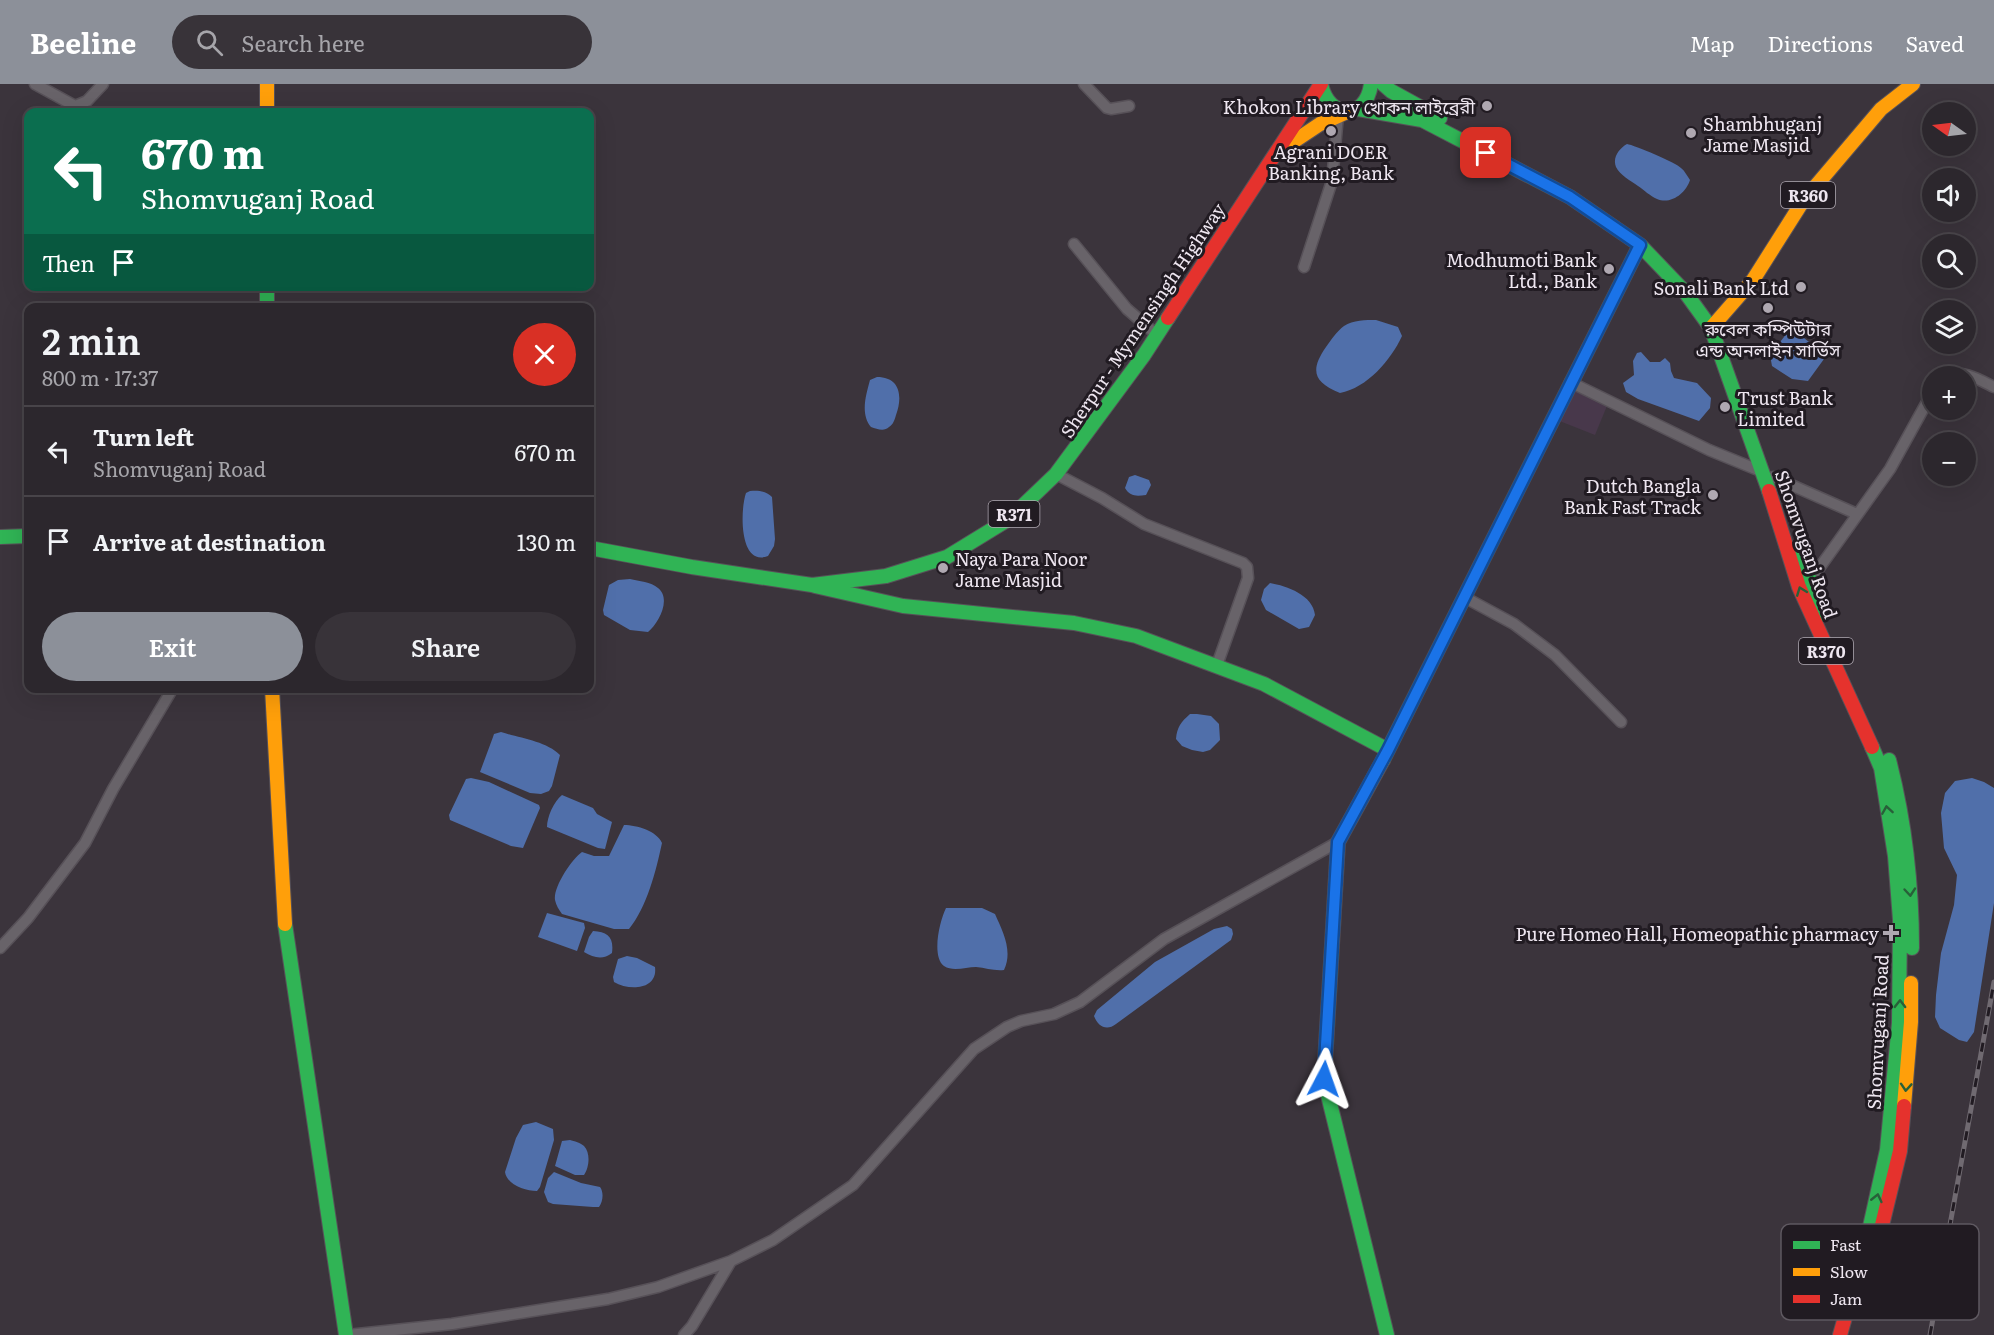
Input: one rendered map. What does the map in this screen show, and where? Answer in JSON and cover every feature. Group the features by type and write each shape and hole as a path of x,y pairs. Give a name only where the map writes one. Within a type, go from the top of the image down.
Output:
{"main road":[{"path":"267,84 267,108"},
{"path":"1321,84 1328,104 1348,112 1369,97 1371,84"},
{"name":"Sherpur - Mymensingh Highway","path":"594,549 692,567 812,585 886,576 947,557 1009,519 1056,474 1144,356 1321,84"},
{"name":"Shomvuganj Road","path":"1383,84 1391,91 1573,191 1649,241 1693,285 1715,324 1768,474 1827,626 1889,760 1902,820 1912,919 1911,1022 1900,1151 1884,1224"},
{"name":"R360","path":"1715,324 1753,280 1803,201 1881,109 1913,84"},
{"name":"Shomvuganj Road","path":"1348,112 1384,112 1422,120 1570,197 1640,245 1715,324"},
{"name":"Sherpur - Mymensingh Highway","path":"1274,156 1297,137 1348,112"},
{"path":"1388,1335 1377,1300 1324,1079 1338,842 1388,750 1640,245"},
{"name":"Shomvuganj Road","path":"1768,474 1799,587 1881,768 1895,856 1899,900 1899,1023 1887,1150 1871,1224"},
{"path":"0,537 24,536"},
{"path":"812,585 903,606 1074,623 1136,636 1217,665 1274,689 1388,750"},
{"path":"272,693 286,935 347,1335"},
{"name":"Shomvuganj Road","path":"1840,1335 1844,1320"},
{"name":"Shomvuganj Road","path":"1851,1335 1855,1320"}],"street":[{"path":"35,84 75,106 87,101 103,84"},
{"path":"1084,84 1107,108 1128,106"},
{"path":"1304,267 1332,181 1348,112"},
{"path":"1074,244 1126,309 1157,335"},
{"path":"1976,378 1994,387"},
{"path":"1570,382 1709,450 1857,514"},
{"path":"1810,581 1890,469 1922,411"},
{"path":"1056,474 1102,498 1144,524 1233,558 1247,567 1248,578 1217,665"},
{"path":"1464,597 1514,624 1555,655 1621,722"},
{"path":"0,948 28,918 85,843 113,789 170,693"},
{"path":"347,1335 452,1324 608,1299 658,1287 731,1261 772,1240 853,1185 924,1108 974,1049 995,1034 1021,1021 1054,1014 1080,1002 1164,939 1338,842"},
{"path":"684,1335 692,1326 731,1261"}],"shaded area":[{"path":"1571,383 1609,401 1595,435 1557,420"}],"water":[{"path":"1627,144 1655,154 1681,168 1690,180 1688,185 1673,199 1662,200 1652,196 1626,178 1616,167 1616,156 1619,150"},
{"path":"1376,320 1398,327 1402,336 1377,372 1360,385 1340,393 1319,380 1316,369 1318,362 1339,330 1351,323"},
{"path":"1787,333 1804,338 1824,354 1824,359 1808,381 1792,379 1772,366 1770,355"},
{"path":"1641,352 1650,362 1660,362 1665,358 1670,363 1674,378 1697,383 1711,398 1710,408 1699,421 1638,399 1626,392 1623,383 1634,375 1633,361 1637,353"},
{"path":"877,377 891,380 898,389 899,395 894,422 883,430 871,427 865,410 870,380"},
{"path":"1135,475 1149,480 1151,485 1146,495 1131,494 1125,488 1129,477"},
{"path":"762,491 772,497 775,539 768,556 758,557 751,553 744,535 744,501 746,493"},
{"path":"630,579 652,584 658,588 664,598 662,611 648,632 630,630 604,615 603,610 609,585 618,580"},
{"path":"1270,583 1291,589 1310,602 1315,615 1309,627 1299,629 1266,610 1261,600 1264,589"},
{"path":"1190,714 1211,716 1219,724 1220,740 1210,750 1203,752 1182,746 1176,739 1182,722"},
{"path":"501,732 540,743 560,755 549,791 541,794 530,793 480,772 494,734"},
{"path":"1972,778 1994,788 1994,903 1974,1032 1967,1042 1959,1040 1940,1028 1935,1017 1941,953 1954,905 1957,875 1944,848 1941,813 1945,793 1955,781"},
{"path":"466,779 489,782 539,805 540,808 523,848 511,846 450,820 449,815"},
{"path":"562,795 593,808 597,814 612,822 605,849 547,827 556,801"},
{"path":"624,825 646,830 656,835 662,843 650,888 641,910 629,929 614,929 562,914 556,904 555,894 569,867 582,852 594,856 609,856"},
{"path":"946,908 982,908 995,914 1007,949 1007,963 1004,970 976,967 951,969 944,966 940,961 937,946 939,929"},
{"path":"547,913 584,923 585,928 577,951 538,937"},
{"path":"1227,926 1232,929 1231,940 1113,1026 1103,1027 1098,1023 1094,1016 1097,1010 1155,962 1214,929"},
{"path":"593,931 609,936 612,953 605,957 598,957 584,952"},
{"path":"627,956 655,967 652,980 647,984 634,987 614,982 613,977 618,959"},
{"path":"536,1122 553,1129 554,1140 537,1191 527,1190 513,1184 506,1177 505,1172 516,1138 523,1125"},
{"path":"570,1140 583,1145 588,1152 588,1165 584,1175 575,1175 555,1166 562,1141"},
{"path":"554,1172 581,1183 600,1187 602,1197 599,1207 548,1202 544,1192 548,1178"}],"railway":[{"path":"1950,1224 1994,982"},
{"path":"1930,1335 1933,1320"}],"traffic: fast":[{"path":"1321,84 1331,104 1347,111 1362,105 1368,96 1371,84"},
{"path":"1383,84 1391,91 1440,118"},
{"path":"1358,109 1422,120 1570,197 1640,245 1685,292 1711,328 1769,491"},
{"path":"1383,760 1640,245"},
{"path":"267,291 267,303"},
{"path":"594,549 692,567 812,585 886,576 947,557 1009,519 1056,474 1144,355 1168,318"},
{"path":"0,537 24,536"},
{"path":"1801,556 1822,614"},
{"path":"815,586 903,606 1074,623 1136,636 1264,684 1388,750"},
{"path":"1871,1224 1887,1150 1899,1023 1900,920 1895,856 1881,768 1872,747"},
{"path":"1889,760 1906,853 1911,900 1912,948"},
{"path":"285,924 346,1335"},
{"path":"1332,945 1324,1079 1387,1335"}],"traffic: slow":[{"path":"267,84 267,108"},
{"path":"1711,328 1753,280 1803,201 1881,109 1913,84"},
{"path":"1287,146 1320,124 1349,111"},
{"path":"272,693 285,924"},
{"path":"1332,945 1338,842 1383,760"},
{"path":"1904,1106 1911,1022 1911,983"}],"traffic: jam":[{"path":"1168,318 1321,84"},
{"path":"1769,491 1799,587 1872,747"},
{"path":"1882,1224 1900,1151 1904,1106"},
{"path":"1840,1335 1844,1320"}],"place":[{"name":"Khokon Library খোকন লাইব্রেরী","path":"1487,106"},
{"name":"Agrani DOER Banking, Bank","path":"1331,131"},
{"name":"Shambhuganj Jame Masjid","path":"1691,133"},
{"name":"Modhumoti Bank Ltd., Bank","path":"1609,269"},
{"name":"Sonali Bank Ltd","path":"1801,287"},
{"name":"রুবেল কম্পিউটার এন্ড অনলাইন সার্ভিস","path":"1768,308"},
{"name":"Trust Bank Limited","path":"1725,407"},
{"name":"Dutch Bangla Bank Fast Track","path":"1713,495"},
{"name":"Naya Para Noor Jame Masjid","path":"943,568"},
{"name":"Pure Homeo Hall, Homeopathic pharmacy","path":"1891,933"}],"route":[{"path":"1324,1079 1338,842 1388,750 1640,245 1570,197 1486,153"}]}
